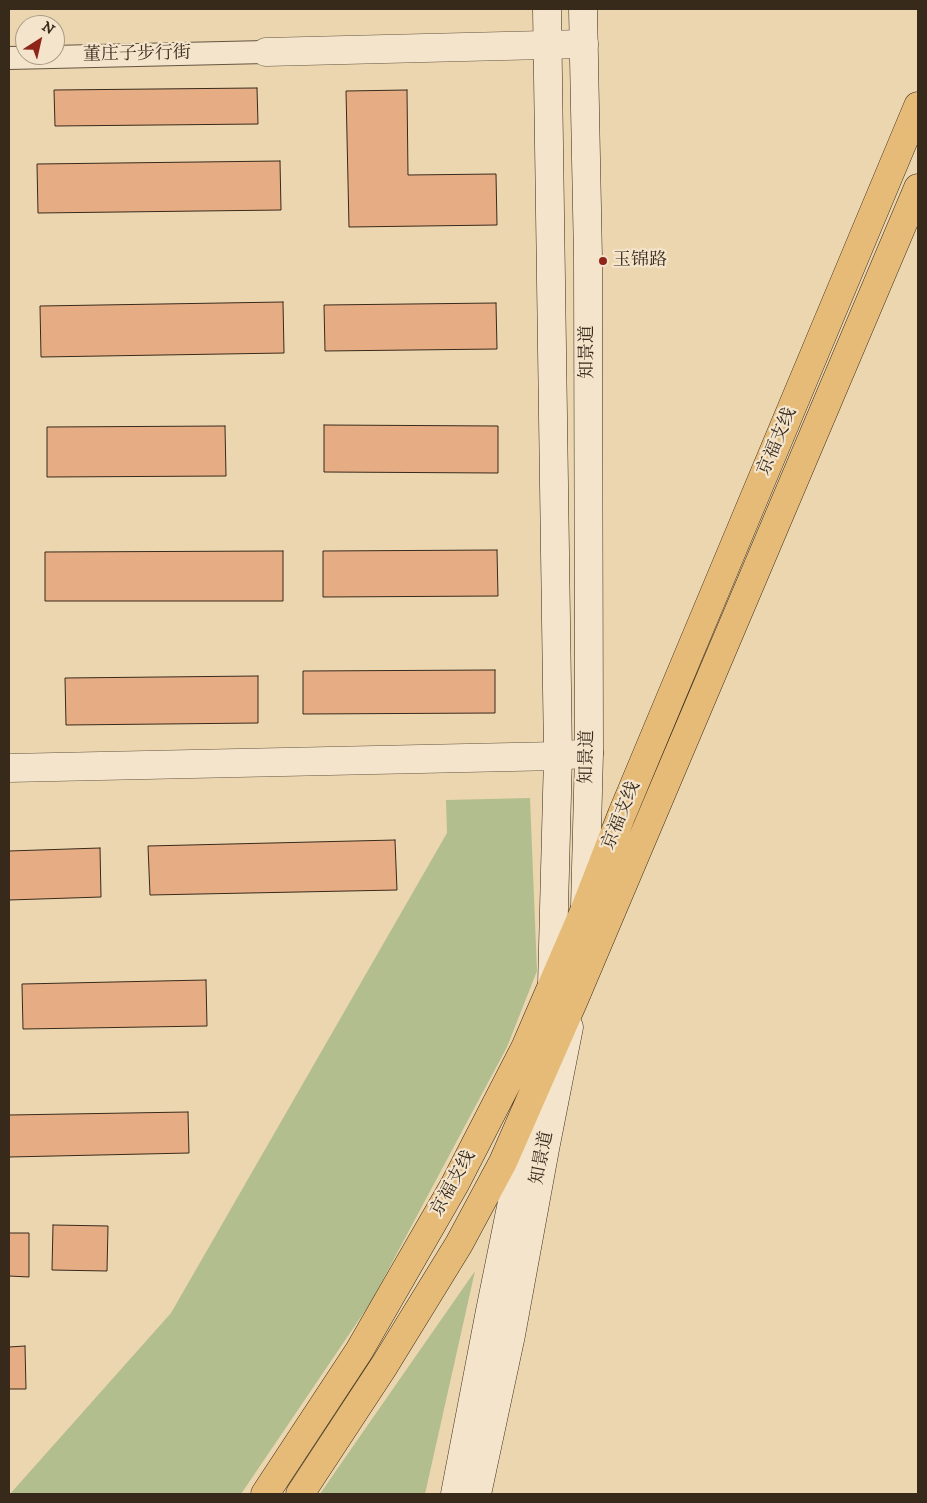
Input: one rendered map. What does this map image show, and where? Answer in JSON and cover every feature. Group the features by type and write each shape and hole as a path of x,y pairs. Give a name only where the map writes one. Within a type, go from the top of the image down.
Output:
{"main road":[{"name":"知景道","path":"477,1494 512,1335 545,1149 563,993 547,9"},
{"name":"知景道","path":"563,993 585,909 589,753 588,258 583,9"},
{"path":"266,52 584,44"},
{"name":"京福支线","path":"585,909 626,805 918,106"},
{"name":"京福支线","path":"300,1494 384,1366 459,1244 499,1170 534,1091 563,993 918,188"},
{"path":"9,768 558,756 589,753"},
{"name":"京福支线","path":"265,1494 359,1351 455,1184 525,1048 563,993"},
{"name":"知景道","path":"455,1494 534,1091"}],"street":[{"name":"董庄子步行街","path":"9,58 266,52"}],"green space":[{"path":"530,798 537,971 507,1047 371,1302 241,1494 10,1494 171,1313 447,833 446,800"},
{"path":"475,1271 425,1494 320,1494 333,1475"}],"building":[{"path":"257,88 258,124 55,126 54,90"},
{"path":"407,90 408,175 496,174 497,225 349,227 346,91"},
{"path":"280,161 281,210 38,213 37,164"},
{"path":"283,302 284,353 41,357 40,306"},
{"path":"496,303 497,349 325,351 324,305"},
{"path":"324,425 498,426 498,473 324,472"},
{"path":"225,426 226,476 47,477 47,427"},
{"path":"497,550 498,596 323,597 323,551"},
{"path":"283,551 283,601 45,601 45,552"},
{"path":"495,670 495,713 303,714 303,671"},
{"path":"258,676 258,723 66,725 65,678"},
{"path":"395,840 397,890 150,895 148,846"},
{"path":"100,848 101,897 9,900 9,851"},
{"path":"206,980 207,1026 23,1029 22,984"},
{"path":"188,1112 189,1153 9,1157 9,1115"},
{"path":"53,1225 108,1226 107,1271 52,1270"},
{"path":"9,1233 29,1233 29,1277 9,1276"},
{"path":"25,1346 26,1389 9,1389 9,1347"}],"place":[{"name":"玉锦路","path":"603,261"}]}
